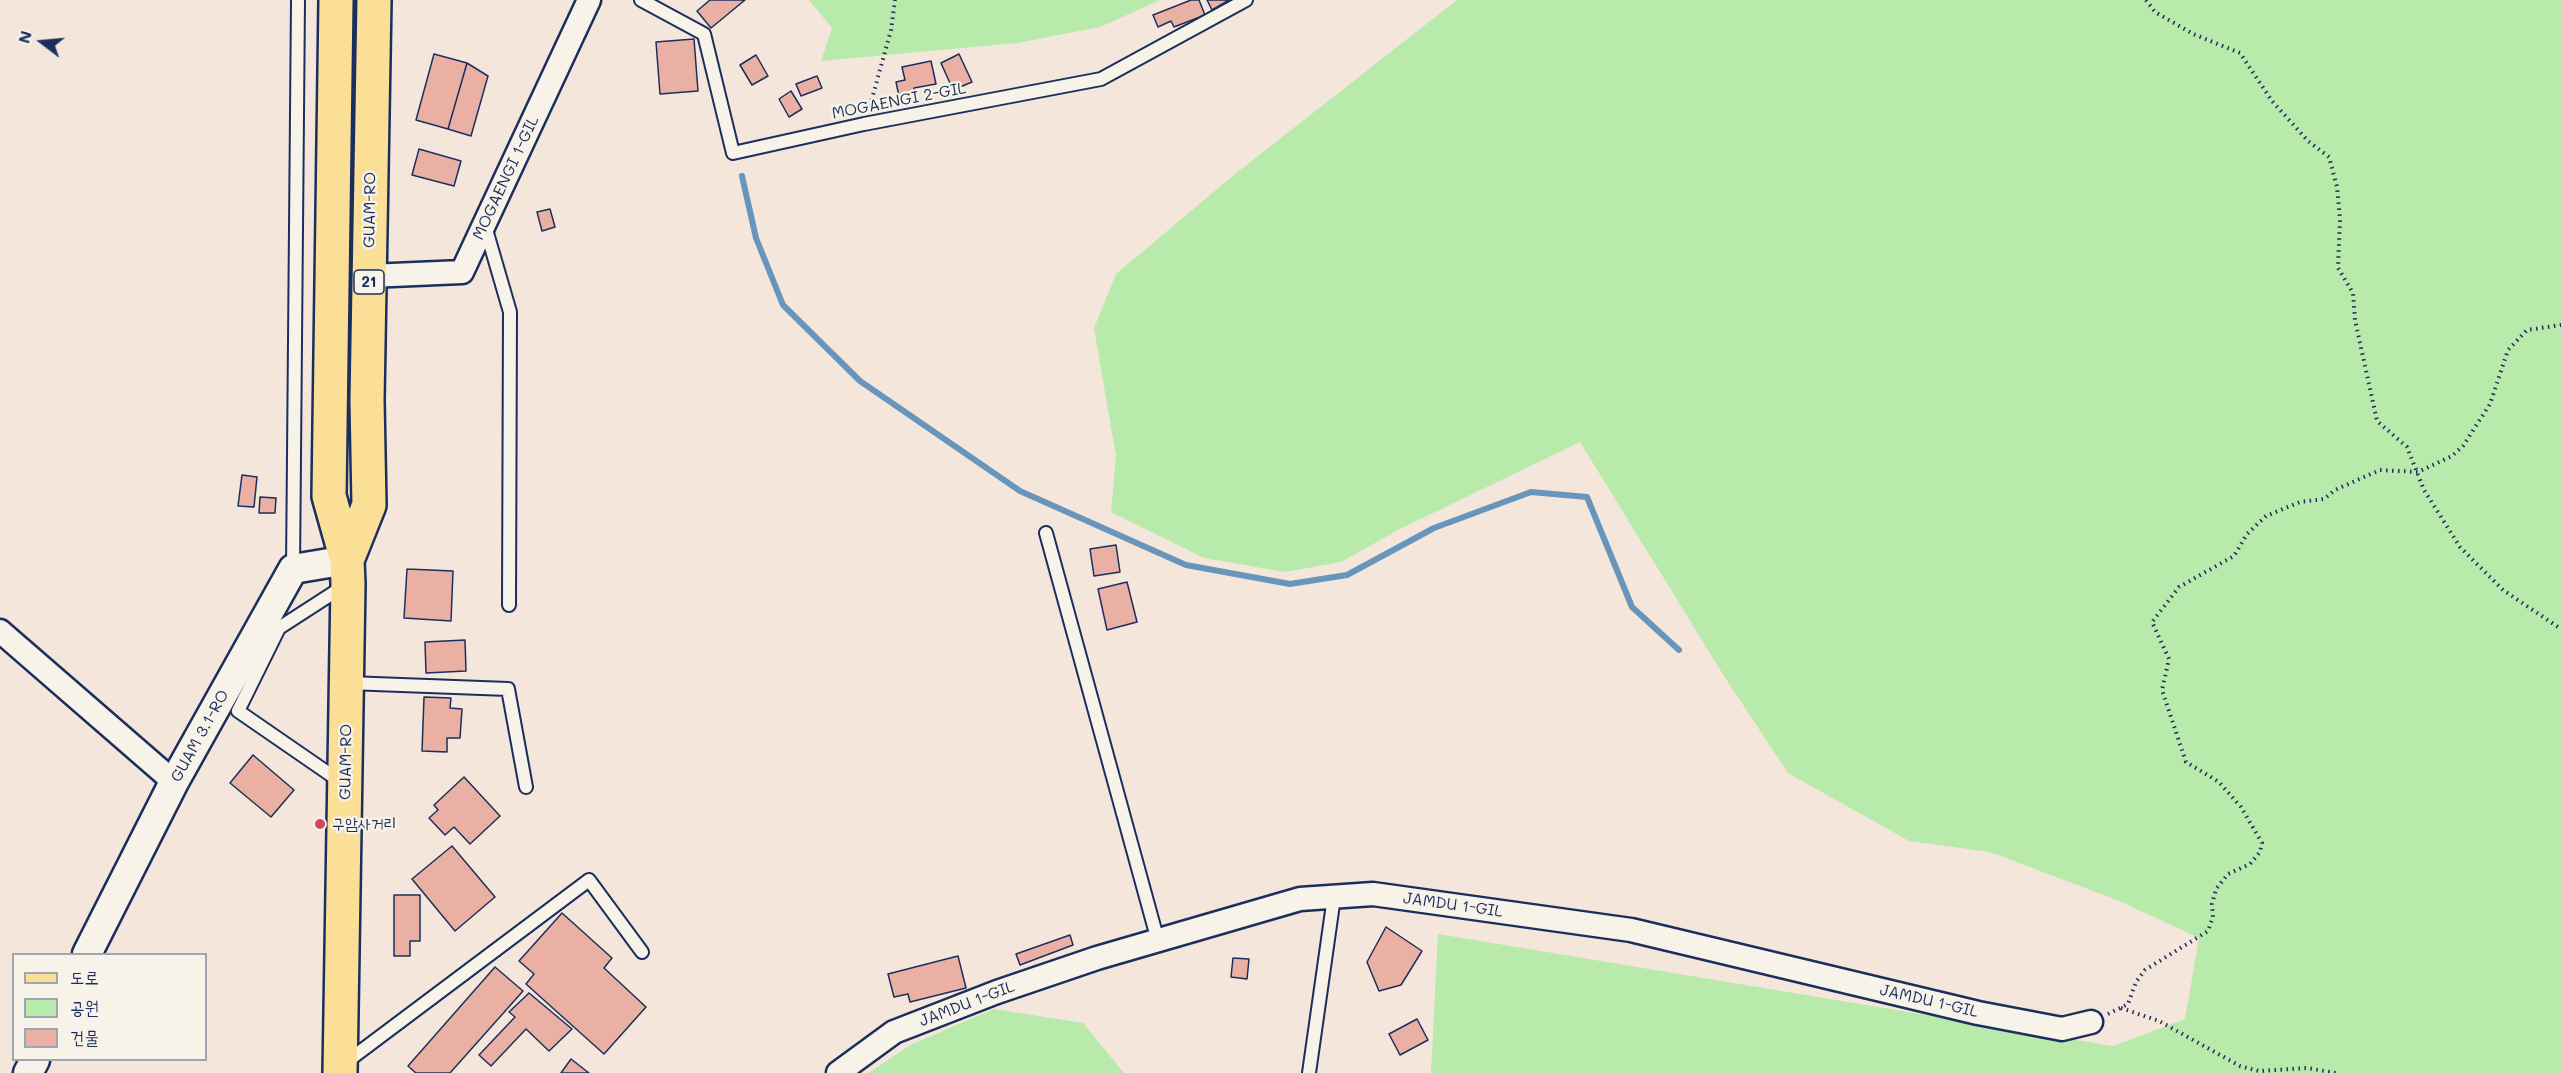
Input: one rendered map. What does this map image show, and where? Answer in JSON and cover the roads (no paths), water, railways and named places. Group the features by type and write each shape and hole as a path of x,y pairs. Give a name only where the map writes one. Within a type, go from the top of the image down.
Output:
{"main road":[{"name":"GUAM-RO","path":"336,0 329,496 347,572 346,786 340,1070"},
{"name":"GUAM-RO","path":"347,572 369,505 369,276 374,0"}],"street":[{"name":"MOGAENGI 1-GIL","path":"369,276 462,272 589,0"},
{"path":"293,569 347,572"},
{"name":"GUAM 3.1-RO","path":"88,953 174,782 293,569"},
{"path":"0,631 174,782"},
{"name":"JAMDU 1-GIL","path":"838,1073 894,1032 997,992 1300,899 1373,894 1631,930 1978,1012 2062,1029 2091,1022"}],"lane":[{"path":"293,569 298,0"},
{"name":"MOGAENGI 2-GIL","path":"641,0 704,34 733,153 864,124 1101,79 1246,0"},
{"path":"485,225 510,312 509,605"},
{"path":"1046,533 1158,941"},
{"path":"346,786 238,711 279,628 347,572"},
{"path":"347,683 508,689 526,787"},
{"path":"340,1070 589,880 642,952"},
{"path":"1309,1073 1334,897"}],"waterway":[{"path":"742,176 756,238 783,305 860,381 1020,491 1186,565 1290,584 1347,575 1434,528 1531,492 1587,497 1632,607 1679,650"}],"place":[{"name":"구암사거리","path":"320,824"}]}
